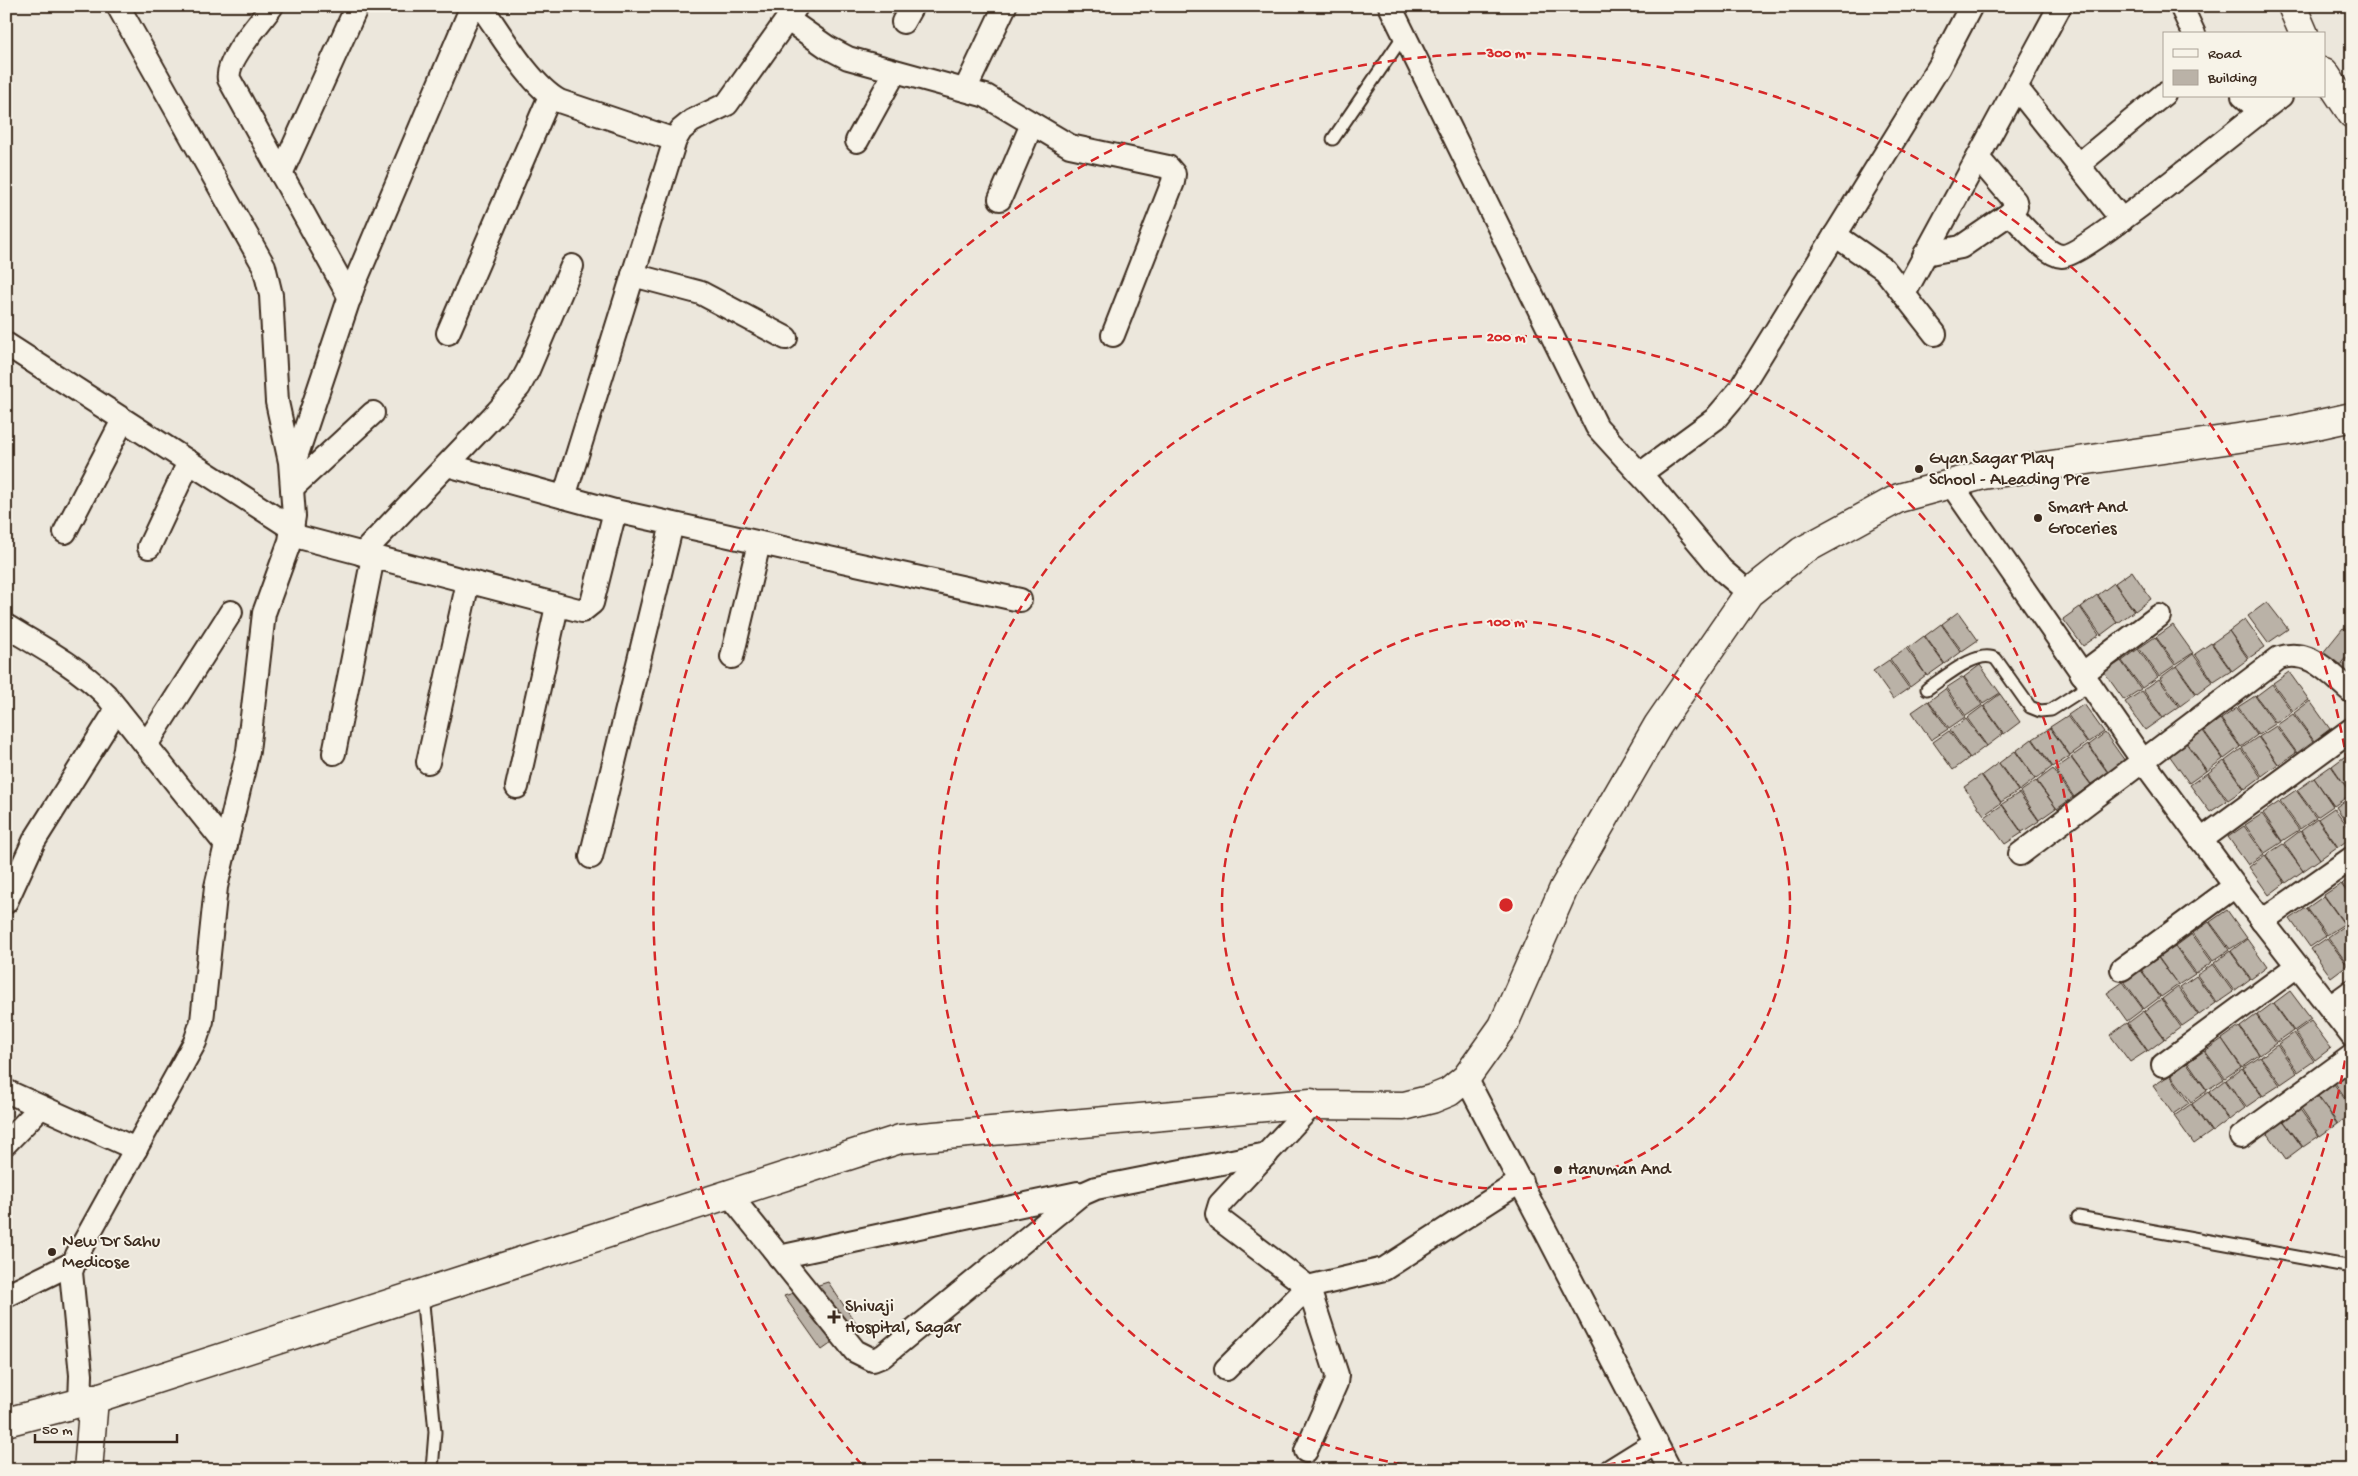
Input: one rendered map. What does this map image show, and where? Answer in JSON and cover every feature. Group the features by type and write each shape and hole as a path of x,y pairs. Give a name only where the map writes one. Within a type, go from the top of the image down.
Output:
{"main road":[{"path":"2292,6 2303,32"},
{"path":"2326,75 2352,114"},
{"path":"6,1422 87,1401 900,1139 1311,1103 1312,1105 1404,1106 1432,1099 1449,1092 1466,1078 1503,1026 1564,888 1658,725 1749,593 1811,546 1899,498 1983,475 2293,430 2352,417"},
{"path":"87,1401 88,1470"}],"street":[{"path":"87,1401 81,1375 72,1272 199,1032 202,1021 216,887 248,751 266,605 292,532 292,480 277,402 271,295 264,266 259,254 118,6"},
{"path":"272,6 232,61 228,73 229,79 350,298"},
{"path":"281,174 357,6"},
{"path":"292,480 350,298 472,6"},
{"path":"481,6 536,82 550,96 675,140"},
{"path":"965,90 1005,6"},
{"path":"1390,6 1591,416 1605,437 1659,495 1722,570 1749,593"},
{"path":"1640,474 1715,419 1726,408 1939,67 1971,6"},
{"path":"1904,294 2060,6"},
{"path":"2181,6 2193,32"},
{"path":"564,497 675,140 692,121 727,104 792,13 838,54 997,101 1070,146 1168,167 1174,174 1174,182 1113,335"},
{"path":"857,141 894,72"},
{"path":"2016,87 2122,220"},
{"path":"2078,164 2163,95"},
{"path":"448,333 550,96"},
{"path":"2245,98 2260,111"},
{"path":"2010,214 2047,250 2064,256 2073,253 2122,220 2278,98"},
{"path":"1000,199 1032,124"},
{"path":"1925,254 1961,247 2010,214 2016,206 2015,201 1978,158"},
{"path":"1835,235 1884,269 1935,334"},
{"path":"334,753 368,556 519,386 528,370 572,266"},
{"path":"633,275 701,293 786,338"},
{"path":"6,344 189,462 292,532 368,556 582,611 592,603 615,511"},
{"path":"292,480 373,413"},
{"path":"65,532 123,420"},
{"path":"149,547 189,462"},
{"path":"447,465 615,511 1020,600"},
{"path":"1951,484 2143,761 2235,886 2352,1036"},
{"path":"591,857 672,524"},
{"path":"732,657 759,543"},
{"path":"428,762 468,582"},
{"path":"517,787 557,606"},
{"path":"146,745 231,612"},
{"path":"2086,679 2159,616"},
{"path":"6,626 74,666 91,679 226,845"},
{"path":"2020,854 2279,658 2292,654 2304,656 2319,664 2352,692"},
{"path":"6,902 34,841 117,709"},
{"path":"2201,840 2352,728"},
{"path":"2262,920 2352,858"},
{"path":"2122,969 2235,886"},
{"path":"2163,1066 2297,966"},
{"path":"2330,1007 2352,990"},
{"path":"2242,1137 2352,1056"},
{"path":"1466,1078 1670,1470"},
{"path":"6,1092 136,1149"},
{"path":"1306,1450 1336,1383 1337,1375 1308,1287 1219,1219 1216,1214 1220,1204 1312,1105"},
{"path":"6,1143 40,1108"},
{"path":"779,1257 1266,1154"},
{"path":"1226,1370 1308,1287 1384,1269 1521,1181"},
{"path":"729,1194 854,1351 873,1360 883,1356 1065,1206 1091,1190"},
{"path":"6,1296 72,1272"},
{"path":"1611,1470 1656,1442"}],"lane":[{"path":"1333,138 1404,35"},
{"path":"1928,689 1979,656 1990,655 1996,659 2030,707 2040,711 2051,710 2086,679"},
{"path":"2078,1217 2352,1266"},
{"path":"422,1293 435,1432 432,1470"}],"building":[{"path":"2132,571 2151,599 2135,611 2115,583"},
{"path":"2114,583 2134,611 2118,623 2098,595"},
{"path":"2097,595 2117,623 2101,635 2081,607"},
{"path":"2267,602 2288,629 2268,643 2248,616"},
{"path":"2080,607 2099,635 2083,646 2063,619"},
{"path":"1958,612 1978,640 1962,651 1942,624"},
{"path":"2245,619 2265,647 2249,658 2229,631"},
{"path":"1941,624 1961,652 1945,664 1925,636"},
{"path":"2173,625 2193,653 2176,664 2156,637"},
{"path":"2343,628 2352,634 2352,650 2338,667 2322,654"},
{"path":"2229,631 2248,659 2232,671 2212,643"},
{"path":"1924,636 1944,664 1927,676 1908,648"},
{"path":"2155,637 2175,665 2159,676 2139,648"},
{"path":"2211,643 2231,671 2214,682 2195,654"},
{"path":"1906,648 1926,675 1910,687 1890,659"},
{"path":"2138,649 2158,677 2142,688 2122,661"},
{"path":"2352,652 2352,679 2339,668"},
{"path":"2193,654 2213,682 2197,694 2177,666"},
{"path":"1889,660 1909,688 1893,699 1873,671"},
{"path":"2121,661 2141,689 2124,700 2104,672"},
{"path":"1980,665 2000,693 1983,704 1964,677"},
{"path":"2176,666 2196,694 2180,706 2160,678"},
{"path":"2289,672 2309,700 2293,711 2273,683"},
{"path":"1963,677 1982,705 1966,716 1946,688"},
{"path":"2159,679 2179,707 2163,718 2143,690"},
{"path":"2272,684 2292,712 2276,723 2256,696"},
{"path":"1945,689 1965,717 1949,728 1929,701"},
{"path":"2142,691 2162,718 2145,730 2125,702"},
{"path":"2000,694 2020,722 2004,734 1984,706"},
{"path":"2255,696 2275,724 2258,735 2238,707"},
{"path":"1928,701 1948,729 1931,740 1912,712"},
{"path":"2310,701 2330,729 2314,741 2294,713"},
{"path":"2084,704 2104,732 2088,743 2068,715"},
{"path":"1983,706 2003,734 1987,746 1967,718"},
{"path":"2237,708 2257,735 2241,747 2221,719"},
{"path":"2293,714 2313,741 2297,753 2277,725"},
{"path":"2067,716 2087,743 2070,755 2050,727"},
{"path":"1966,719 1986,746 1970,758 1950,730"},
{"path":"2220,719 2240,747 2224,759 2204,731"},
{"path":"2276,726 2296,753 2279,765 2259,737"},
{"path":"2050,728 2070,756 2053,767 2033,739"},
{"path":"1949,731 1969,758 1953,770 1933,742"},
{"path":"2203,731 2223,759 2207,771 2187,743"},
{"path":"2105,733 2125,761 2108,772 2089,745"},
{"path":"2258,737 2278,764 2262,776 2242,748"},
{"path":"2032,739 2052,767 2036,779 2016,751"},
{"path":"2186,743 2206,771 2189,783 2169,755"},
{"path":"2088,745 2108,773 2091,784 2071,757"},
{"path":"2241,749 2261,777 2245,789 2225,761"},
{"path":"2015,751 2035,779 2019,791 1999,763"},
{"path":"2348,754 2352,760 2351,794 2332,766"},
{"path":"2071,758 2091,785 2074,797 2055,769"},
{"path":"2224,761 2244,789 2228,800 2208,773"},
{"path":"1998,763 2018,791 2001,802 1982,775"},
{"path":"2331,766 2351,794 2334,806 2314,778"},
{"path":"2053,769 2073,797 2057,809 2037,781"},
{"path":"2207,773 2227,801 2210,812 2190,785"},
{"path":"1981,775 2001,803 1984,815 1964,787"},
{"path":"2314,778 2333,806 2317,817 2297,790"},
{"path":"2036,781 2056,808 2039,820 2020,792"},
{"path":"2296,790 2316,818 2300,829 2280,801"},
{"path":"2019,793 2039,821 2022,832 2002,804"},
{"path":"2352,796 2352,830 2336,807"},
{"path":"2279,802 2299,830 2282,841 2263,813"},
{"path":"2002,805 2022,833 2005,844 1985,817"},
{"path":"2334,808 2352,832 2352,837 2338,847 2318,819"},
{"path":"2262,814 2282,842 2265,853 2245,825"},
{"path":"2317,819 2337,847 2320,859 2301,831"},
{"path":"2244,826 2264,854 2248,865 2228,837"},
{"path":"2300,831 2320,859 2303,871 2284,843"},
{"path":"2283,844 2303,871 2286,883 2266,855"},
{"path":"2265,855 2285,883 2269,895 2249,867"},
{"path":"2352,876 2352,897 2342,884"},
{"path":"2341,884 2352,899 2352,918 2344,923 2324,895"},
{"path":"2324,896 2344,924 2327,935 2307,908"},
{"path":"2306,908 2326,936 2310,947 2290,919"},
{"path":"2227,910 2247,938 2230,949 2210,922"},
{"path":"2352,921 2352,934 2345,925"},
{"path":"2209,922 2229,950 2213,961 2193,933"},
{"path":"2345,925 2352,935 2352,962 2348,965 2328,937"},
{"path":"2192,934 2212,962 2196,973 2176,946"},
{"path":"2327,938 2347,965 2331,977 2311,949"},
{"path":"2247,939 2267,967 2251,979 2231,951"},
{"path":"2175,946 2195,974 2178,985 2158,957"},
{"path":"2230,951 2250,979 2234,991 2214,963"},
{"path":"2158,958 2178,985 2161,997 2141,969"},
{"path":"2213,964 2233,992 2217,1003 2197,975"},
{"path":"2140,969 2160,997 2144,1009 2124,981"},
{"path":"2196,976 2216,1003 2199,1015 2180,987"},
{"path":"2123,982 2143,1009 2127,1021 2107,993"},
{"path":"2178,987 2198,1015 2182,1026 2162,999"},
{"path":"2290,991 2311,1019 2294,1031 2274,1003"},
{"path":"2161,999 2181,1027 2165,1039 2145,1011"},
{"path":"2273,1003 2293,1031 2277,1042 2257,1015"},
{"path":"2144,1011 2164,1039 2148,1051 2128,1023"},
{"path":"2256,1015 2276,1043 2260,1055 2240,1027"},
{"path":"2311,1021 2331,1048 2315,1060 2295,1032"},
{"path":"2127,1023 2147,1051 2130,1062 2110,1035"},
{"path":"2239,1027 2259,1055 2242,1067 2222,1039"},
{"path":"2294,1033 2314,1061 2298,1072 2278,1044"},
{"path":"2222,1039 2241,1067 2225,1078 2205,1051"},
{"path":"2277,1045 2297,1073 2281,1084 2261,1057"},
{"path":"2204,1051 2224,1079 2207,1090 2188,1062"},
{"path":"2260,1057 2280,1085 2263,1096 2243,1068"},
{"path":"2187,1063 2207,1091 2191,1102 2171,1075"},
{"path":"2242,1068 2262,1096 2246,1107 2226,1080"},
{"path":"2352,1073 2352,1107 2335,1083"},
{"path":"2170,1075 2189,1103 2173,1114 2153,1086"},
{"path":"2225,1080 2245,1108 2229,1120 2209,1092"},
{"path":"2334,1084 2352,1109 2352,1113 2338,1124 2318,1096"},
{"path":"2208,1092 2228,1120 2212,1132 2192,1104"},
{"path":"2317,1096 2337,1124 2320,1136 2301,1108"},
{"path":"2191,1104 2211,1132 2194,1144 2174,1116"},
{"path":"2299,1108 2319,1136 2303,1147 2283,1120"},
{"path":"2282,1119 2302,1147 2286,1159 2266,1131"},
{"path":"828,1282 857,1325 822,1350 784,1296"}],"place":[{"name":"Gyan Sagar Play School - ALeading Pre","path":"1919,469"},
{"name":"Smart And Groceries","path":"2038,518"},
{"name":"Hanuman And","path":"1558,1170"},
{"name":"New Dr Sahu Medicose","path":"52,1252"},
{"name":"Shivaji Hospital, Sagar","path":"834,1317"}]}
